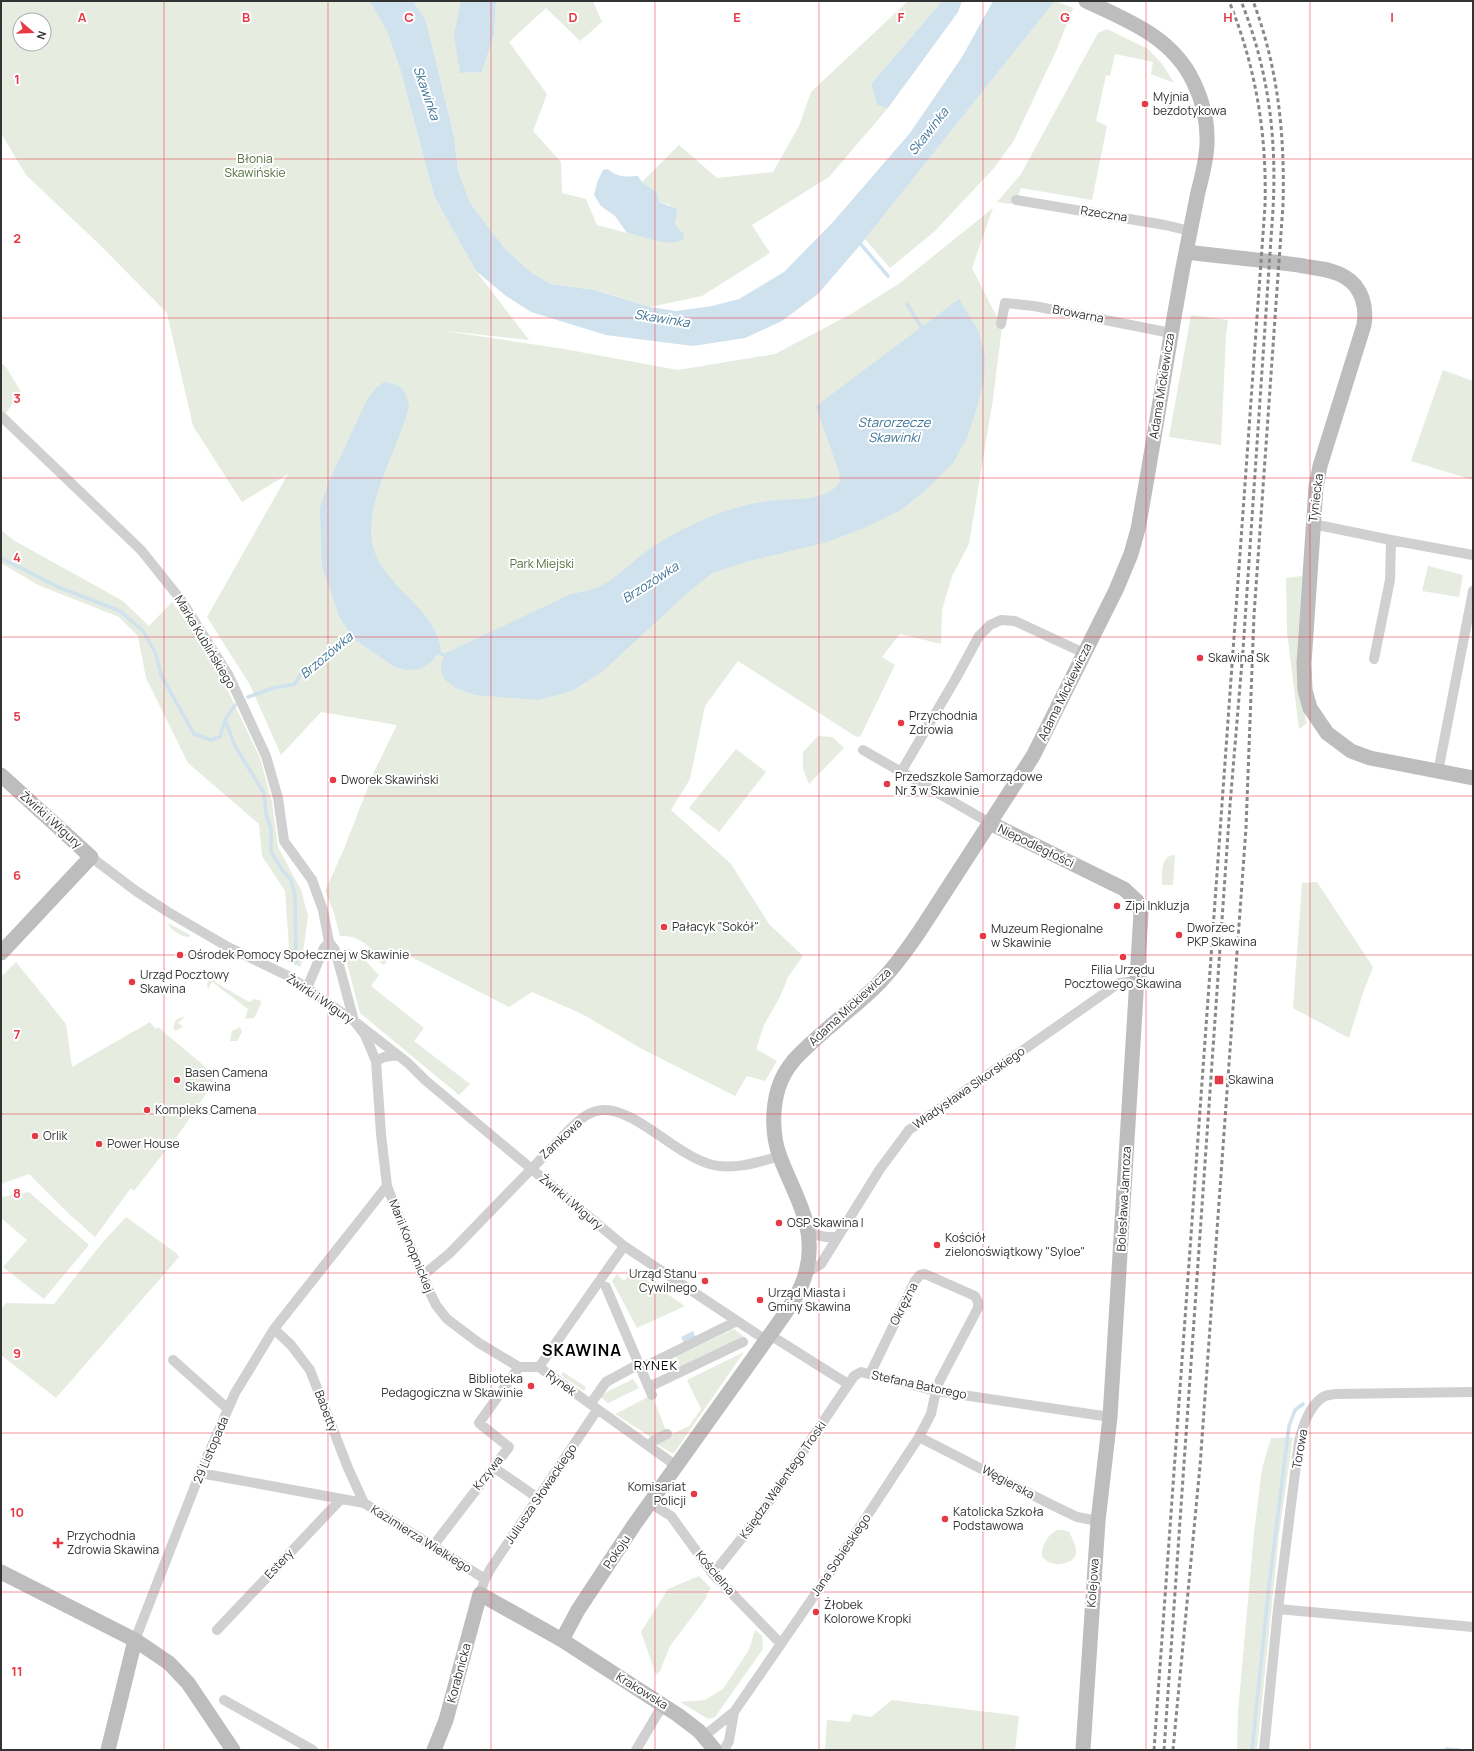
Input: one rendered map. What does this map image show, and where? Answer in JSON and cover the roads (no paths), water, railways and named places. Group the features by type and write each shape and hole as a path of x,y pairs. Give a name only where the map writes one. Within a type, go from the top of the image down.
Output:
{"street":[{"name":"Adama Mickiewicza","path":"768,1337 792,1303 806,1273 809,1255 808,1233 804,1211 780,1156 774,1132 774,1105 780,1083 789,1065 802,1051 891,970 914,939 1033,756 1121,579 1135,542 1171,333 1190,231 1206,158 1206,118 1195,86 1178,58 1158,39 1136,24 1093,4"},
{"name":"Rzeczna","path":"1016,200 1158,223 1190,231"},
{"name":"Tyniecka","path":"1186,252 1328,270 1351,281 1360,294 1365,308 1364,325 1320,466 1316,487 1305,631 1304,679 1307,698 1310,708 1327,733 1351,752 1370,758 1473,778"},
{"name":"Browarna","path":"1001,324 1005,303 1034,306 1171,333"},
{"name":"Marka Kublińskiego","path":"1,416 141,550 181,600 229,676 266,756 278,798 284,842 312,880 323,910 329,942 335,950 354,1021"},
{"path":"1312,524 1473,555"},
{"path":"1374,659 1390,580 1392,540"},
{"path":"1438,772 1473,591"},
{"path":"901,772 955,680 978,636 990,625 1001,620 1015,621 1084,653"},
{"name":"Niepodległości","path":"863,750 990,823 1124,889 1134,897 1141,913 1138,981"},
{"name":"Żwirki i Wigury","path":"1,774 91,856 136,891 168,912 228,947 288,976 354,1021 408,1063 425,1080 624,1246"},
{"path":"1,953 91,856"},
{"path":"307,988 324,948 329,942"},
{"name":"Władysława Sikorskiego","path":"806,1273 821,1264 888,1157 909,1130 1119,982 1138,981"},
{"name":"Bolesława Jamroza","path":"1110,1417 1138,981"},
{"name":"Marii Konopnickiej","path":"354,1021 365,1035 376,1061 381,1134 387,1186 422,1276 439,1310 447,1319 478,1343 519,1367"},
{"path":"376,1061 384,1057 398,1056"},
{"name":"Zamkowa","path":"422,1276 433,1268 486,1217 578,1121 590,1114 603,1110 630,1118 688,1155 714,1165 730,1166 758,1163 780,1156"},
{"name":"29 Listopada","path":"108,1750 135,1640 200,1474 235,1393 274,1329 387,1186"},
{"path":"808,1233 826,1237 837,1237"},
{"path":"624,1246 768,1337 848,1384"},
{"name":"Rynek","path":"624,1246 540,1367 676,1465"},
{"name":"Okrężna","path":"870,1374 915,1281 920,1275 925,1274 975,1296 978,1302 978,1308 973,1321 940,1380 936,1391"},
{"path":"606,1287 650,1391 743,1342"},
{"path":"594,1398 606,1382 639,1364 648,1365 733,1323"},
{"name":"Babetty","path":"274,1329 295,1349 310,1370 348,1468 364,1503"},
{"path":"676,1465 768,1337"},
{"path":"173,1360 228,1409"},
{"path":"519,1367 540,1367"},
{"name":"Krzywa","path":"433,1546 509,1447 479,1423 519,1367"},
{"name":"Stefana Batorego","path":"848,1384 854,1376 861,1372 936,1391 1110,1417"},
{"name":"Księdza Walentego Troski","path":"713,1574 758,1518 848,1384"},
{"name":"Jana Sobieskiego","path":"704,1736 734,1712 781,1644 920,1437 931,1414 936,1391"},
{"name":"Torowa","path":"1264,1750 1278,1609 1299,1442 1304,1424 1313,1407 1323,1396 1335,1394 1473,1392"},
{"name":"Juliusza Słowackiego","path":"485,1579 598,1410"},
{"name":"Kolejowa","path":"1083,1750 1098,1521 1110,1417"},
{"path":"653,1441 667,1434"},
{"name":"Węgierska","path":"920,1437 1077,1517 1098,1521"},
{"name":"Pokoju","path":"562,1640 578,1610 676,1465"},
{"path":"493,1467 538,1498"},
{"name":"Kazimierza Wielkiego","path":"200,1474 364,1503 485,1579 480,1594"},
{"name":"Estery","path":"217,1630 341,1499"},
{"name":"Kościelna","path":"650,1503 671,1516 713,1574 781,1644"},
{"path":"1,1572 135,1640 169,1663 188,1683 233,1750"},
{"path":"480,1594 562,1640"},
{"name":"Korabnicka","path":"434,1750 446,1720 480,1594"},
{"path":"1278,1609 1473,1627"},
{"name":"Krakowska","path":"562,1640 689,1722 704,1736 715,1750"},
{"path":"224,1700 313,1750"},
{"path":"636,1750 658,1713 664,1706"},
{"name":"Jana Sobieskiego","path":"724,1750 728,1741 734,1712"}],"water":[{"name":"Skawinka","path":"369,1 413,1 426,21 454,136 458,170 470,203 506,250 532,273 551,284 595,290 650,307 676,311 712,306 739,299 784,272 833,222 910,133 962,57 993,1 1055,1 861,244 818,294 782,321 745,338 693,346 606,335 531,312 506,296 476,271 434,196 401,72 387,31"},
{"path":"461,1 496,1 494,35 482,72 460,73 454,34"},
{"path":"942,1 962,1 958,12 888,108 877,105 871,84"},
{"path":"608,169 614,174 622,176 638,176 642,182 657,192 659,202 677,209 675,224 676,227 684,234 683,240 676,242 662,242 627,233 615,216 601,206 594,195 598,180 603,170"},
{"name":"Starorzecze Skawinki","path":"959,299 979,332 985,357 984,380 978,404 967,438 953,463 927,489 901,510 864,528 827,542 746,562 712,573 683,597 603,671 572,691 538,700 475,695 456,688 445,680 441,671 441,663 446,653 571,594 591,590 603,585 651,548 693,524 723,512 753,504 778,500 817,497 826,494 833,489 840,482 839,472 816,406"},
{"path":"384,382 399,386 406,396 409,406 380,484 372,516 371,531 374,549 381,565 391,579 427,618 436,633 441,649 432,661 421,669 407,670 395,667 354,639 340,618 322,567 320,508 329,481 367,400 376,388"},
{"path":"693,1331 697,1341 686,1347 681,1337"}],"waterway":[{"name":"Brzozówka","path":"859,242 888,276"},
{"name":"Brzozówka","path":"907,304 923,330"},
{"name":"Brzozówka","path":"1,558 58,587 120,611 143,631 156,654 161,675 194,734 211,740 220,737 225,720 235,705"},
{"name":"Brzozówka","path":"248,697 273,688 295,684 302,672 323,660 342,643 349,632 352,632"},
{"name":"Brzozówka","path":"435,650 445,656 449,656"},
{"path":"225,720 235,746 264,793 266,814 271,829 271,852 283,871 291,880 295,895 296,963"},
{"path":"1252,1750 1269,1586 1289,1426 1295,1410 1303,1404"},
{"path":"1446,1749 1459,1750"}],"railway":[{"path":"1154,1750 1265,206 1264,153 1258,102 1246,51 1229,1"},
{"path":"1164,1750 1273,209 1274,182 1272,129 1269,103 1258,52 1241,1"},
{"path":"1173,1750 1200,1466 1246,828 1254,615 1283,205 1283,153 1278,102 1269,51 1253,1"}],"place":[{"name":"Myjnia bezdotykowa","path":"1145,104"},
{"name":"Skawina Sk","path":"1200,658"},
{"name":"Przychodnia Zdrowia","path":"901,723"},
{"name":"Dworek Skawiński","path":"333,780"},
{"name":"Przedszkole Samorządowe Nr 3 w Skawinie","path":"887,784"},
{"name":"Zipi Inkluzja","path":"1117,906"},
{"name":"Pałacyk \"Sokół\"","path":"664,927"},
{"name":"Dworzec PKP Skawina","path":"1179,935"},
{"name":"Muzeum Regionalne w Skawinie","path":"983,936"},
{"name":"Ośrodek Pomocy Społecznej w Skawinie","path":"180,955"},
{"name":"Filia Urzędu Pocztowego Skawina","path":"1123,957"},
{"name":"Urząd Pocztowy Skawina","path":"132,982"},
{"name":"Basen Camena Skawina","path":"177,1080"},
{"name":"Skawina","path":"1219,1080"},
{"name":"Kompleks Camena","path":"147,1110"},
{"name":"Orlik","path":"35,1136"},
{"name":"Power House","path":"99,1144"},
{"name":"OSP Skawina I","path":"779,1223"},
{"name":"Kościół zielonoświątkowy \"Syloe\"","path":"937,1245"},
{"name":"Urząd Stanu Cywilnego","path":"705,1281"},
{"name":"Urząd Miasta i Gminy Skawina","path":"760,1300"},
{"name":"Biblioteka Pedagogiczna w Skawinie","path":"531,1386"},
{"name":"Komisariat Policji","path":"694,1494"},
{"name":"Katolicka Szkoła Podstawowa","path":"945,1519"},
{"name":"Przychodnia Zdrowia Skawina","path":"58,1543"},
{"name":"Żłobek Kolorowe Kropki","path":"816,1612"}],"district":[{"name":"SKAWINA","path":"582,1350"},
{"name":"RYNEK","path":"656,1365"}],"park label":[{"name":"Błonia Skawińskie","path":"255,166"},
{"name":"Park Miejski","path":"542,564"}]}
